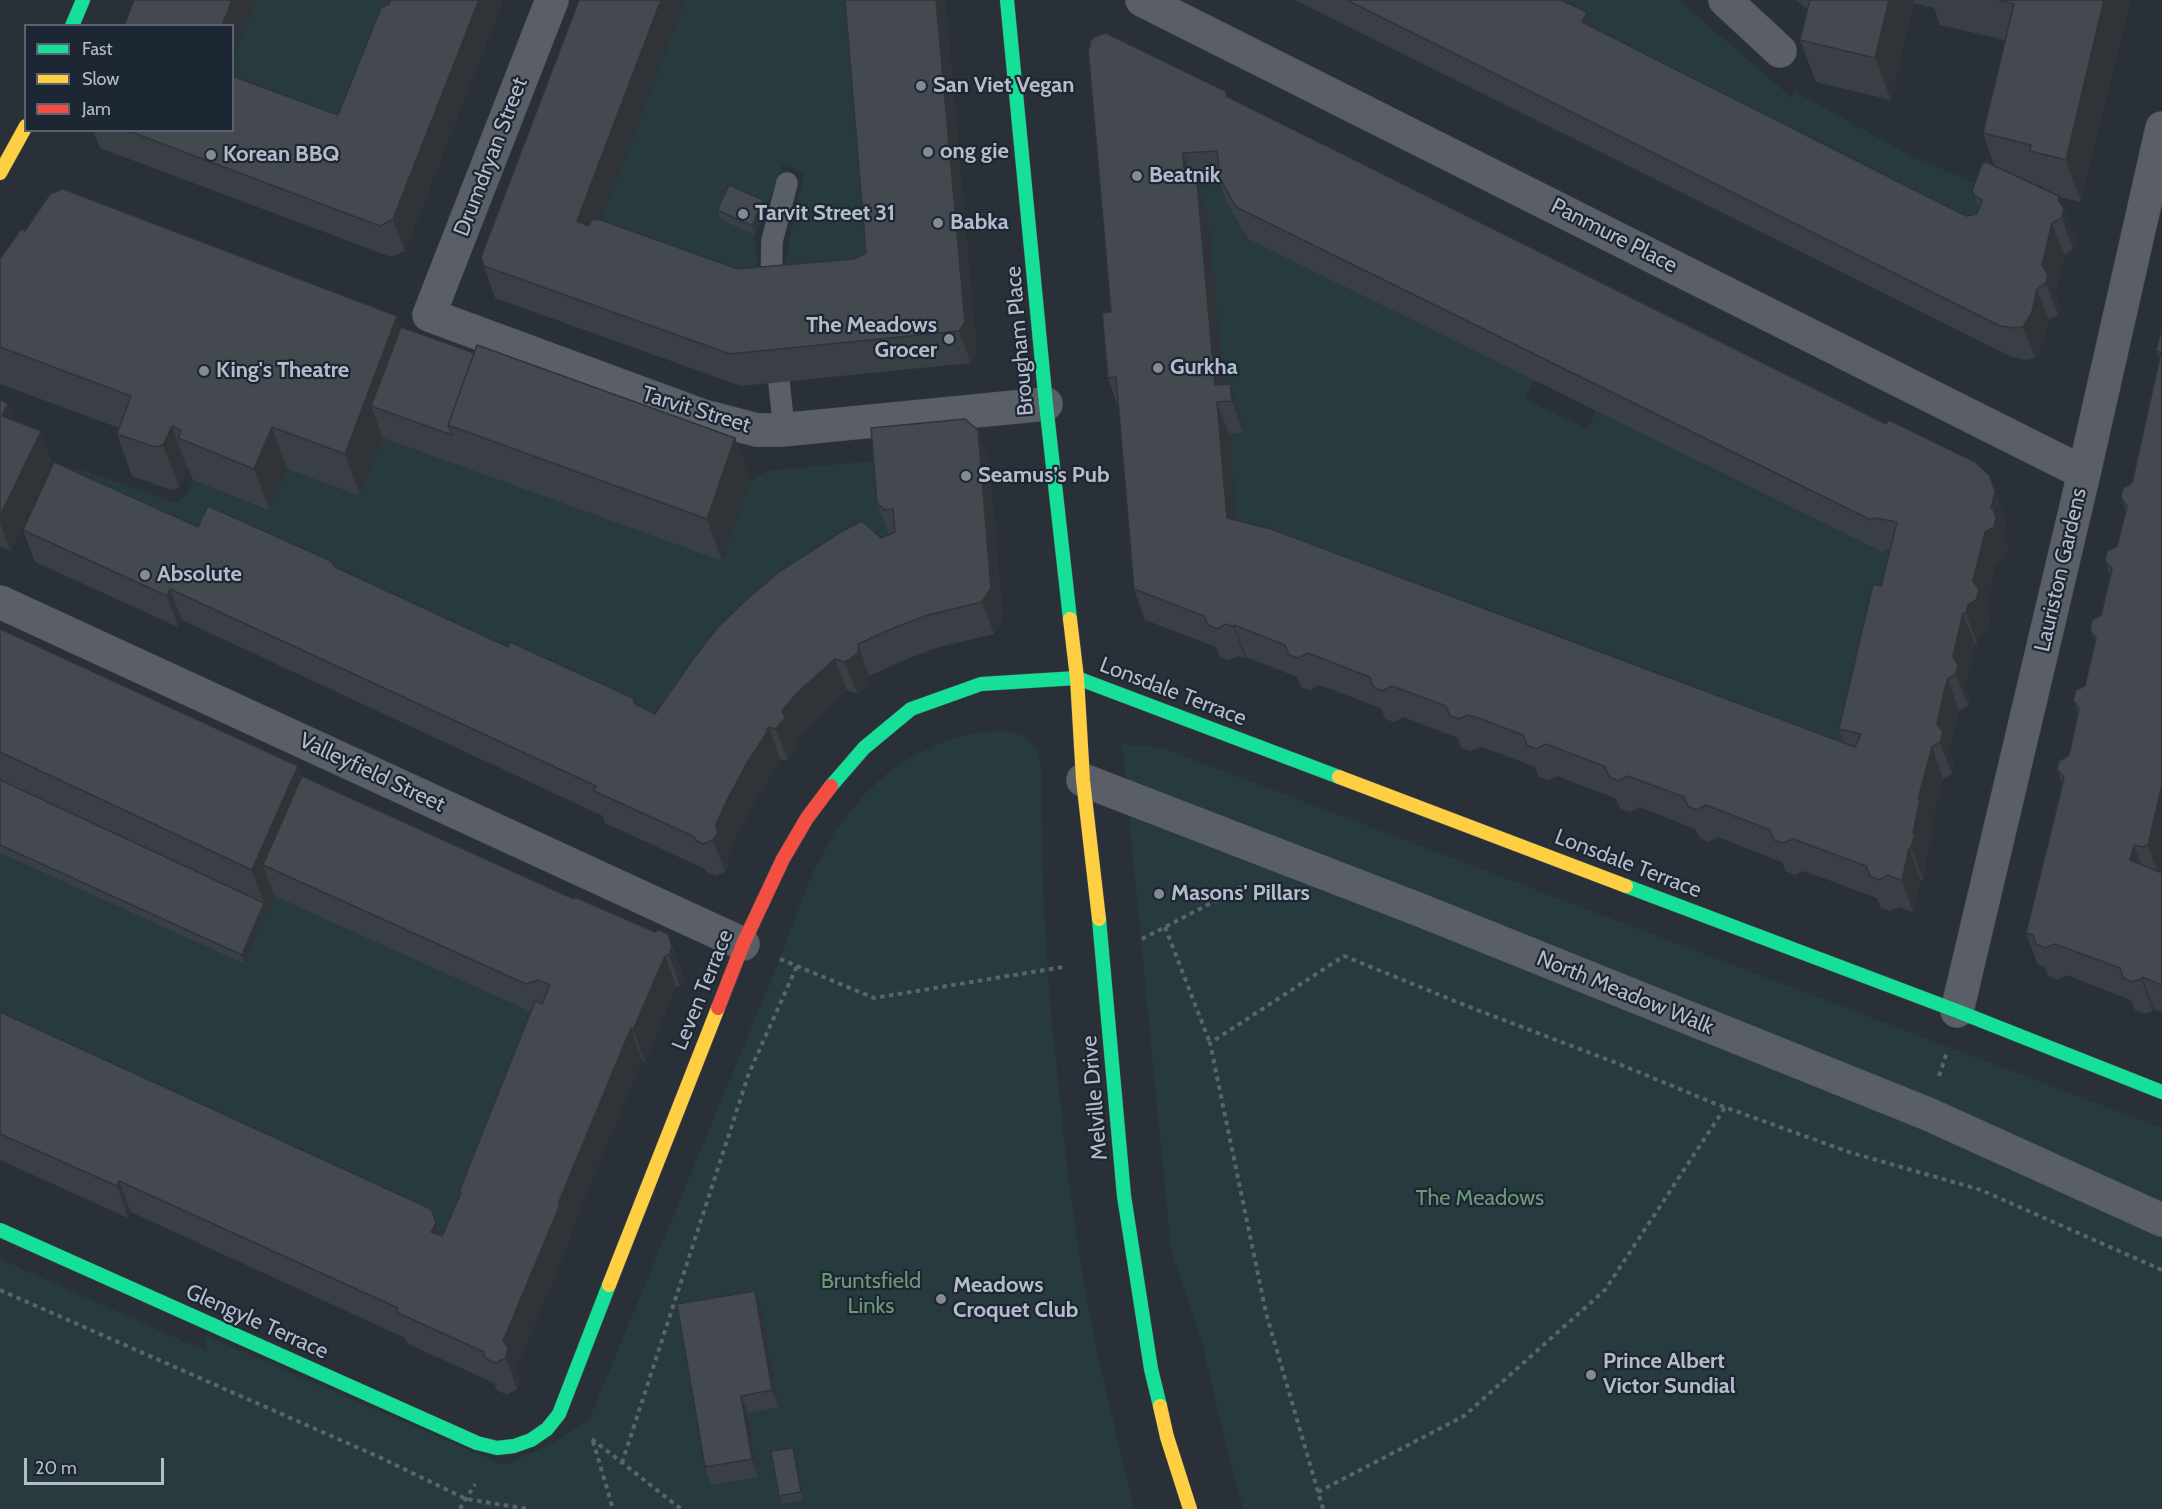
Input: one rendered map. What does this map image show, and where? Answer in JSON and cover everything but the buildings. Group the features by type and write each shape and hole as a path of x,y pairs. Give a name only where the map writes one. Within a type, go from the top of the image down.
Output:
{"street":[{"path":"73,24 83,0"},
{"name":"Drumdryan Street","path":"429,315 552,0"},
{"name":"Brougham Place","path":"1007,0 1046,404 1077,678"},
{"name":"Panmure Place","path":"1142,0 2084,473"},
{"path":"1725,0 1780,51"},
{"name":"Lauriston Gardens","path":"1957,1011 2084,473 2162,128"},
{"path":"0,173 24,130"},
{"name":"Tarvit Street","path":"429,315 703,416 757,430 1046,404"},
{"name":"Valleyfield Street","path":"0,602 743,944"},
{"name":"Melville Drive","path":"1077,678 1083,780 1104,959 1124,1196 1151,1368 1167,1437 1190,1509"},
{"name":"Leven Terrace","path":"497,1448 531,1440 547,1429 559,1414 743,944 783,859 807,818 838,777 864,748 911,709 981,684 1077,678"},
{"name":"Lonsdale Terrace","path":"1077,678 1957,1011 2162,1092"},
{"name":"North Meadow Walk","path":"1083,780 1420,910 1928,1114 2162,1220"},
{"name":"Glengyle Terrace","path":"0,1230 477,1443 497,1448"}],"lane":[{"path":"771,299 772,241 787,183"},
{"path":"779,382 784,429"}],"path":[{"path":"1153,933 1292,861"},
{"path":"1165,927 1210,1043 1266,1313 1323,1509"},
{"path":"743,944 874,998 1065,966"},
{"path":"1210,1043 1344,956 1716,1104 1849,1152 1981,1190 2162,1270"},
{"path":"621,1463 749,1073 797,966"},
{"path":"1928,1114 1957,1011"},
{"path":"1317,1492 1464,1416 1605,1290 1726,1106"},
{"path":"0,1290 379,1457 466,1498 528,1509"},
{"path":"559,1414 681,1509"},
{"path":"592,1440 614,1509"}],"green space":[{"path":"256,0 414,0 350,147 234,103 234,55"},
{"path":"685,0 853,0 878,285 781,298 789,242 804,173 783,164 766,209 732,194 720,219 755,235 761,299 589,253"},
{"path":"1508,0 1679,0 1792,98 1794,91 1911,156 1998,193 1987,227"},
{"path":"1228,182 1248,239 1534,380 1525,399 1587,429 1596,411 1882,552 1888,549 1908,553 1851,761 1239,550 1229,434 1243,432 1226,417 1208,214 1195,200 1194,185"},
{"path":"383,438 722,561 751,481 766,471 883,460 896,542 666,746 66,493 77,468 175,503 186,495 193,480 269,511 287,469 360,496"},
{"name":"Bruntsfield Links","path":"1008,731 1024,736 1037,748 1041,765 1043,893 1050,1002 1067,1167 1081,1267 1098,1357 1134,1509 0,1509 0,1259 208,1352 204,1335 504,1465 555,1442 589,1420 776,968 813,872 834,833 861,798 886,774 913,756 943,742 968,734"},
{"name":"The Meadows","path":"1122,744 1163,748 2162,1128 2162,1509 1243,1509 1202,1343 1171,1251"},
{"path":"0,853 245,963 274,896 538,1015 454,1268 0,1038"}],"traffic: fast":[{"path":"73,24 83,0"},
{"path":"1007,0 1046,404 1070,619"},
{"path":"831,786 864,748 911,709 981,684 1077,678 1339,777"},
{"path":"1626,886 1957,1011 2162,1092"},
{"path":"1099,919 1124,1196 1151,1369 1160,1406"},
{"path":"0,1230 477,1443 497,1448 514,1446 531,1440 547,1429 559,1414 609,1285"}],"traffic: slow":[{"path":"0,173 24,130"},
{"path":"1070,619 1077,678 1083,780 1099,919"},
{"path":"1339,777 1626,886"},
{"path":"609,1285 718,1008"},
{"path":"1160,1406 1167,1437 1190,1509"}],"traffic: jam":[{"path":"718,1008 743,944 783,859 807,818 831,786"}],"place":[{"name":"San Viet Vegan","path":"921,86"},
{"name":"ong gie","path":"928,152"},
{"name":"Korean BBQ","path":"211,155"},
{"name":"Beatnik","path":"1137,176"},
{"name":"Tarvit Street 31","path":"743,214"},
{"name":"Babka","path":"938,223"},
{"name":"The Meadows Grocer","path":"949,339"},
{"name":"Gurkha","path":"1158,368"},
{"name":"King's Theatre","path":"204,371"},
{"name":"Seamus’s Pub","path":"966,476"},
{"name":"Absolute","path":"145,575"},
{"name":"Masons' Pillars","path":"1159,894"},
{"name":"Meadows Croquet Club","path":"941,1299"},
{"name":"Prince Albert Victor Sundial","path":"1591,1375"}]}
